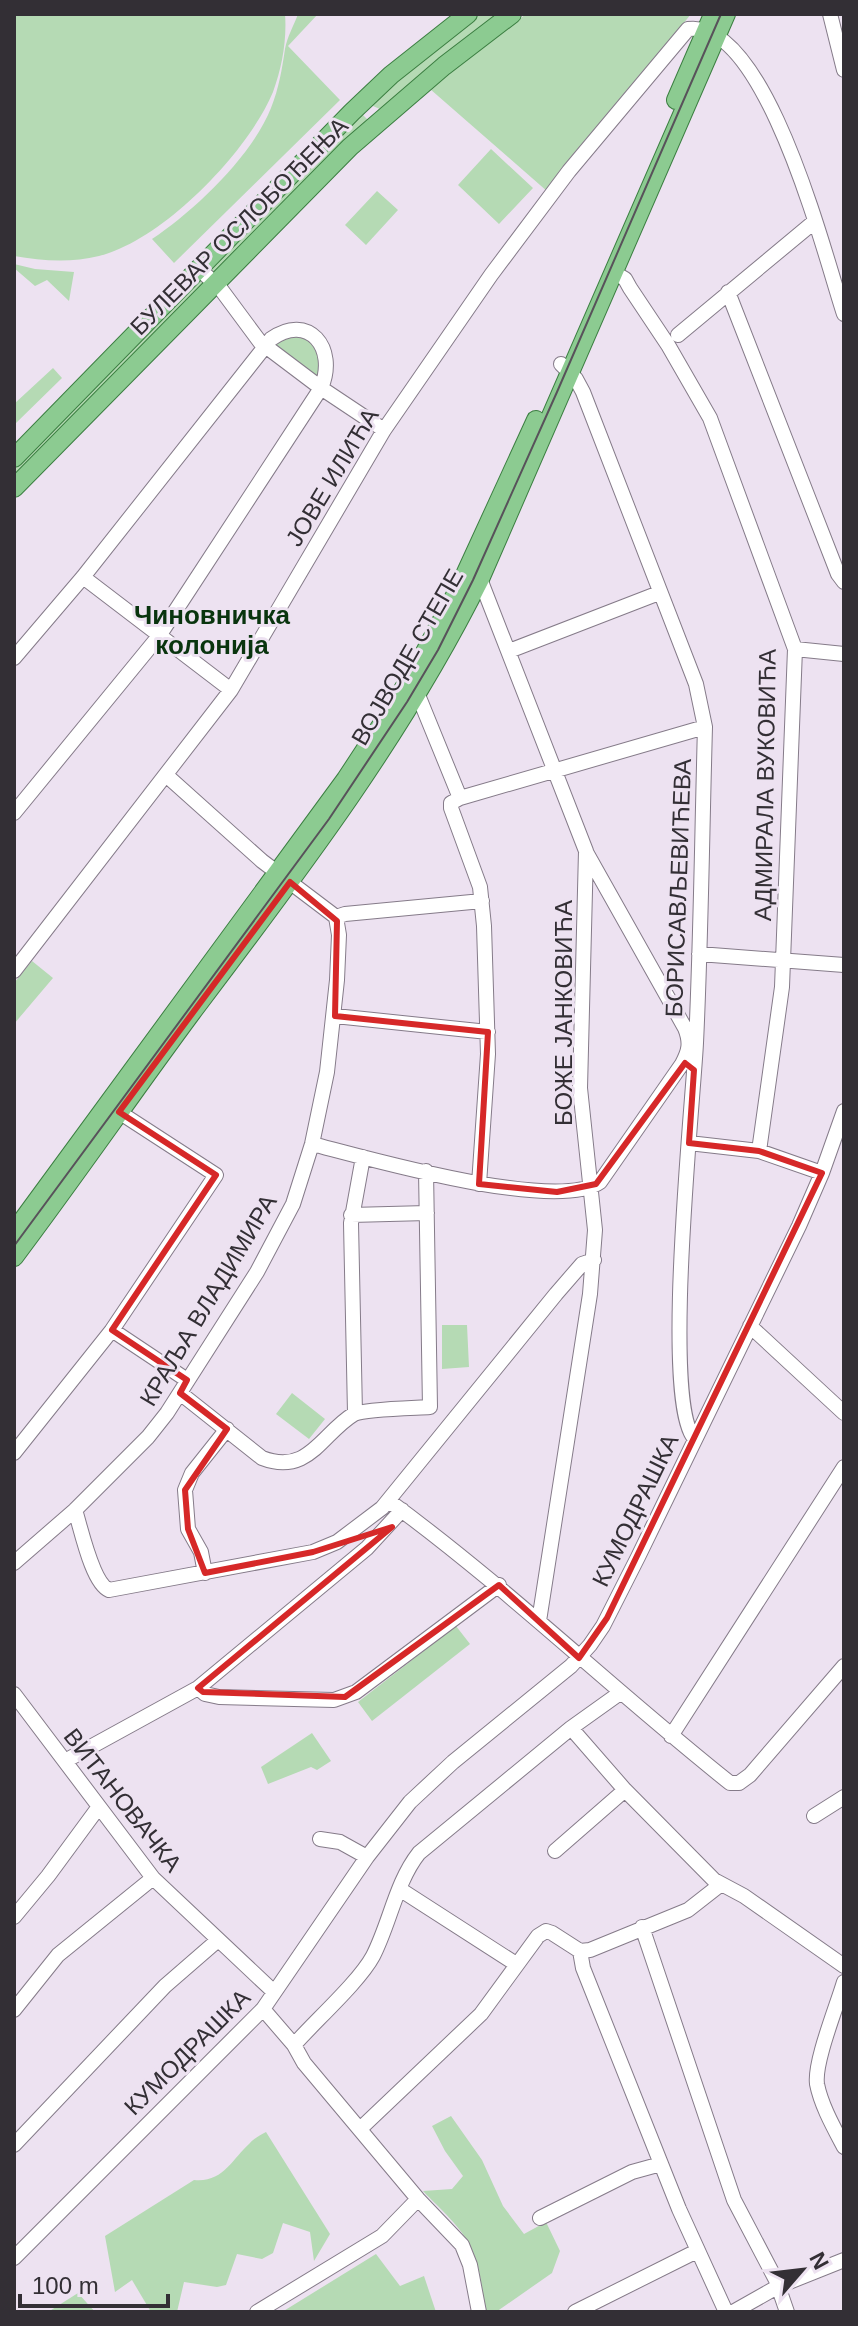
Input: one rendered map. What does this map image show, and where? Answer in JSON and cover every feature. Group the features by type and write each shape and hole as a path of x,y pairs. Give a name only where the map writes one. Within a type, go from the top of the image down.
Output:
{"main road":[{"name":"БУЛЕВАР ОСЛОБОЂЕЊА","path":"14,458 361,104 391,75 468,14"},
{"name":"БУЛЕВАР ОСЛОБОЂЕЊА","path":"14,488 378,121 512,14"},
{"name":"ВОЈВОДЕ СТЕПЕ","path":"14,1232 284,877 369,771 418,695 565,368 659,140 712,27 726,14"},
{"name":"ВОЈВОДЕ СТЕПЕ","path":"565,368 613,272 712,27"},
{"path":"361,104 378,121"},
{"path":"40,432 55,446"},
{"name":"ВОЈВОДЕ СТЕПЕ","path":"14,1257 284,877 473,575"}],"street":[{"path":"830,14 844,70"},
{"path":"712,27 749,67 772,106 844,314"},
{"name":"ЈОВЕ ИЛИЋА","path":"14,971 231,690 384,430 491,275 602,130 684,31 712,27"},
{"path":"678,335 814,222"},
{"path":"199,269 214,283 265,347 384,430"},
{"name":"АДМИРАЛА ВУКОВИЋА","path":"613,272 625,279 706,410 795,649 781,1009 759,1151"},
{"path":"728,292 838,574 844,582"},
{"path":"14,658 83,577 276,335 299,331 315,338 325,352 328,363 321,388 159,636 14,813"},
{"name":"БОРИСАВЉЕВИЋЕВА","path":"565,368 583,392 696,684 705,727 699,954 689,1021 688,1067"},
{"name":"БОЖЕ ЈАНКОВИЋА","path":"473,575 509,651 586,851 580,1088 595,1230 594,1260 539,1621"},
{"path":"83,577 231,690"},
{"path":"509,651 659,593"},
{"path":"795,649 844,654"},
{"path":"418,695 457,799"},
{"path":"479,1184 488,1032 482,901 476,875 451,808 457,799 705,727"},
{"path":"166,775 284,877 333,914 482,901"},
{"path":"586,851 689,1021"},
{"name":"КРАЉА ВЛАДИМИРА","path":"14,1563 75,1510 148,1437 184,1387 281,1230 293,1204 312,1144 327,1072 335,1016 339,948 333,914"},
{"path":"699,954 844,965"},
{"path":"335,1016 488,1032"},
{"path":"312,1144 479,1184 546,1192 591,1187 607,1172 688,1067"},
{"path":"688,1067 689,1143 679,1350 686,1425 695,1439"},
{"name":"КУМОДРАШКА","path":"14,2258 263,2009 367,1857 403,1810 433,1780 579,1658 607,1618 750,1326 822,1173 844,1111"},
{"path":"14,1453 112,1330 216,1175 119,1112"},
{"path":"689,1143 759,1151 822,1173"},
{"path":"355,1413 351,1215 363,1157"},
{"path":"426,1171 430,1407"},
{"path":"351,1215 427,1213"},
{"path":"75,1510 97,1577 106,1589 151,1584 324,1548 350,1533 389,1501 582,1264 594,1260"},
{"path":"750,1326 844,1413"},
{"path":"112,1330 184,1387 262,1458 283,1463 313,1452 355,1413 430,1407 452,1424"},
{"path":"205,1573 201,1552 188,1529 185,1490 192,1473 227,1429"},
{"path":"671,1736 844,1467"},
{"path":"389,1501 499,1585 579,1658 730,1783 739,1783 750,1775 844,1666"},
{"path":"65,1761 185,1698 367,1548 402,1510"},
{"path":"198,1688 205,1694 219,1697 334,1700 345,1697 356,1692 499,1585"},
{"path":"294,2045 369,1962 414,1860 425,1847 571,1728 620,1693"},
{"name":"ВИТАНОВАЧКА","path":"14,1694 153,1878 274,1992"},
{"path":"571,1728 625,1790 720,1885 744,1896 844,1966"},
{"path":"555,1851 625,1790"},
{"path":"814,1816 844,1797"},
{"path":"14,1917 98,1808"},
{"path":"320,1839 340,1842 367,1857"},
{"path":"14,2010 58,1955 153,1878"},
{"path":"360,2129 481,2014 538,1936 546,1931 580,1951 590,1950 688,1910 720,1885"},
{"path":"401,1890 516,1964"},
{"path":"642,1927 734,2200 779,2286 787,2312"},
{"path":"14,2145 165,1986 218,1940"},
{"path":"580,1951 580,1958 661,2164 726,2312"},
{"path":"844,1982 818,2065 817,2081 844,2147"},
{"path":"263,2009 418,2199 457,2238 470,2265 479,2312"},
{"path":"540,2218 632,2172 661,2164"},
{"path":"257,2312 382,2236 418,2199"},
{"path":"575,2312 697,2251"},
{"path":"733,2312 779,2286 844,2260"}],"highlighted area":[{"path":"290,882 337,921 335,1016 488,1032 479,1184 557,1192 596,1184 685,1063 694,1070 689,1143 759,1151 822,1173 607,1618 579,1658 499,1585 345,1697 203,1692 198,1688 392,1527 313,1552 205,1573 188,1529 185,1490 227,1429 180,1393 187,1380 112,1330 216,1175 119,1112"}],"green space":[{"path":"14,14 285,14 284,44 276,83 261,116 224,166 176,213 124,247 99,256 67,260 35,259 14,256"},
{"path":"298,14 318,14 288,46 340,100 174,263 152,239 203,198 250,145 274,101 286,45"},
{"path":"474,14 503,14 382,110 373,106 373,101"},
{"path":"526,14 691,14 548,192 430,89"},
{"path":"362,114 369,121 215,274 209,268"},
{"path":"491,149 533,188 499,224 458,185"},
{"path":"377,191 398,210 366,245 345,225"},
{"path":"14,264 74,272 69,301 47,280 35,286 14,268"},
{"path":"200,278 205,282 14,483 14,467"},
{"path":"299,334 320,348 318,381 272,345 275,341"},
{"path":"53,368 62,378 14,425 14,404"},
{"path":"32,961 53,978 14,1024 14,983"},
{"path":"442,1325 467,1325 469,1367 442,1369"},
{"path":"292,1393 325,1419 309,1439 276,1414"},
{"path":"456,1626 470,1644 372,1721 358,1702"},
{"path":"312,1733 331,1761 317,1770 311,1767 268,1784 261,1767"},
{"path":"451,2116 482,2160 503,2206 524,2234 546,2222 560,2251 552,2273 496,2312 485,2312 481,2280 468,2242 423,2191 452,2189 463,2176 432,2126"},
{"path":"266,2132 330,2234 314,2261 310,2232 283,2223 273,2253 262,2259 237,2254 226,2285 217,2287 184,2282 177,2312 151,2312 132,2280 115,2292 105,2236 194,2180 220,2174 252,2141"},
{"path":"376,2254 400,2286 424,2276 436,2312 282,2312"},
{"path":"78,2293 95,2312 48,2312"}],"tram line":[{"path":"14,1246 329,819 438,650 473,580 557,392 721,14"}],"district":[{"name":"Чиновничка колонија","path":"212,630"}]}
